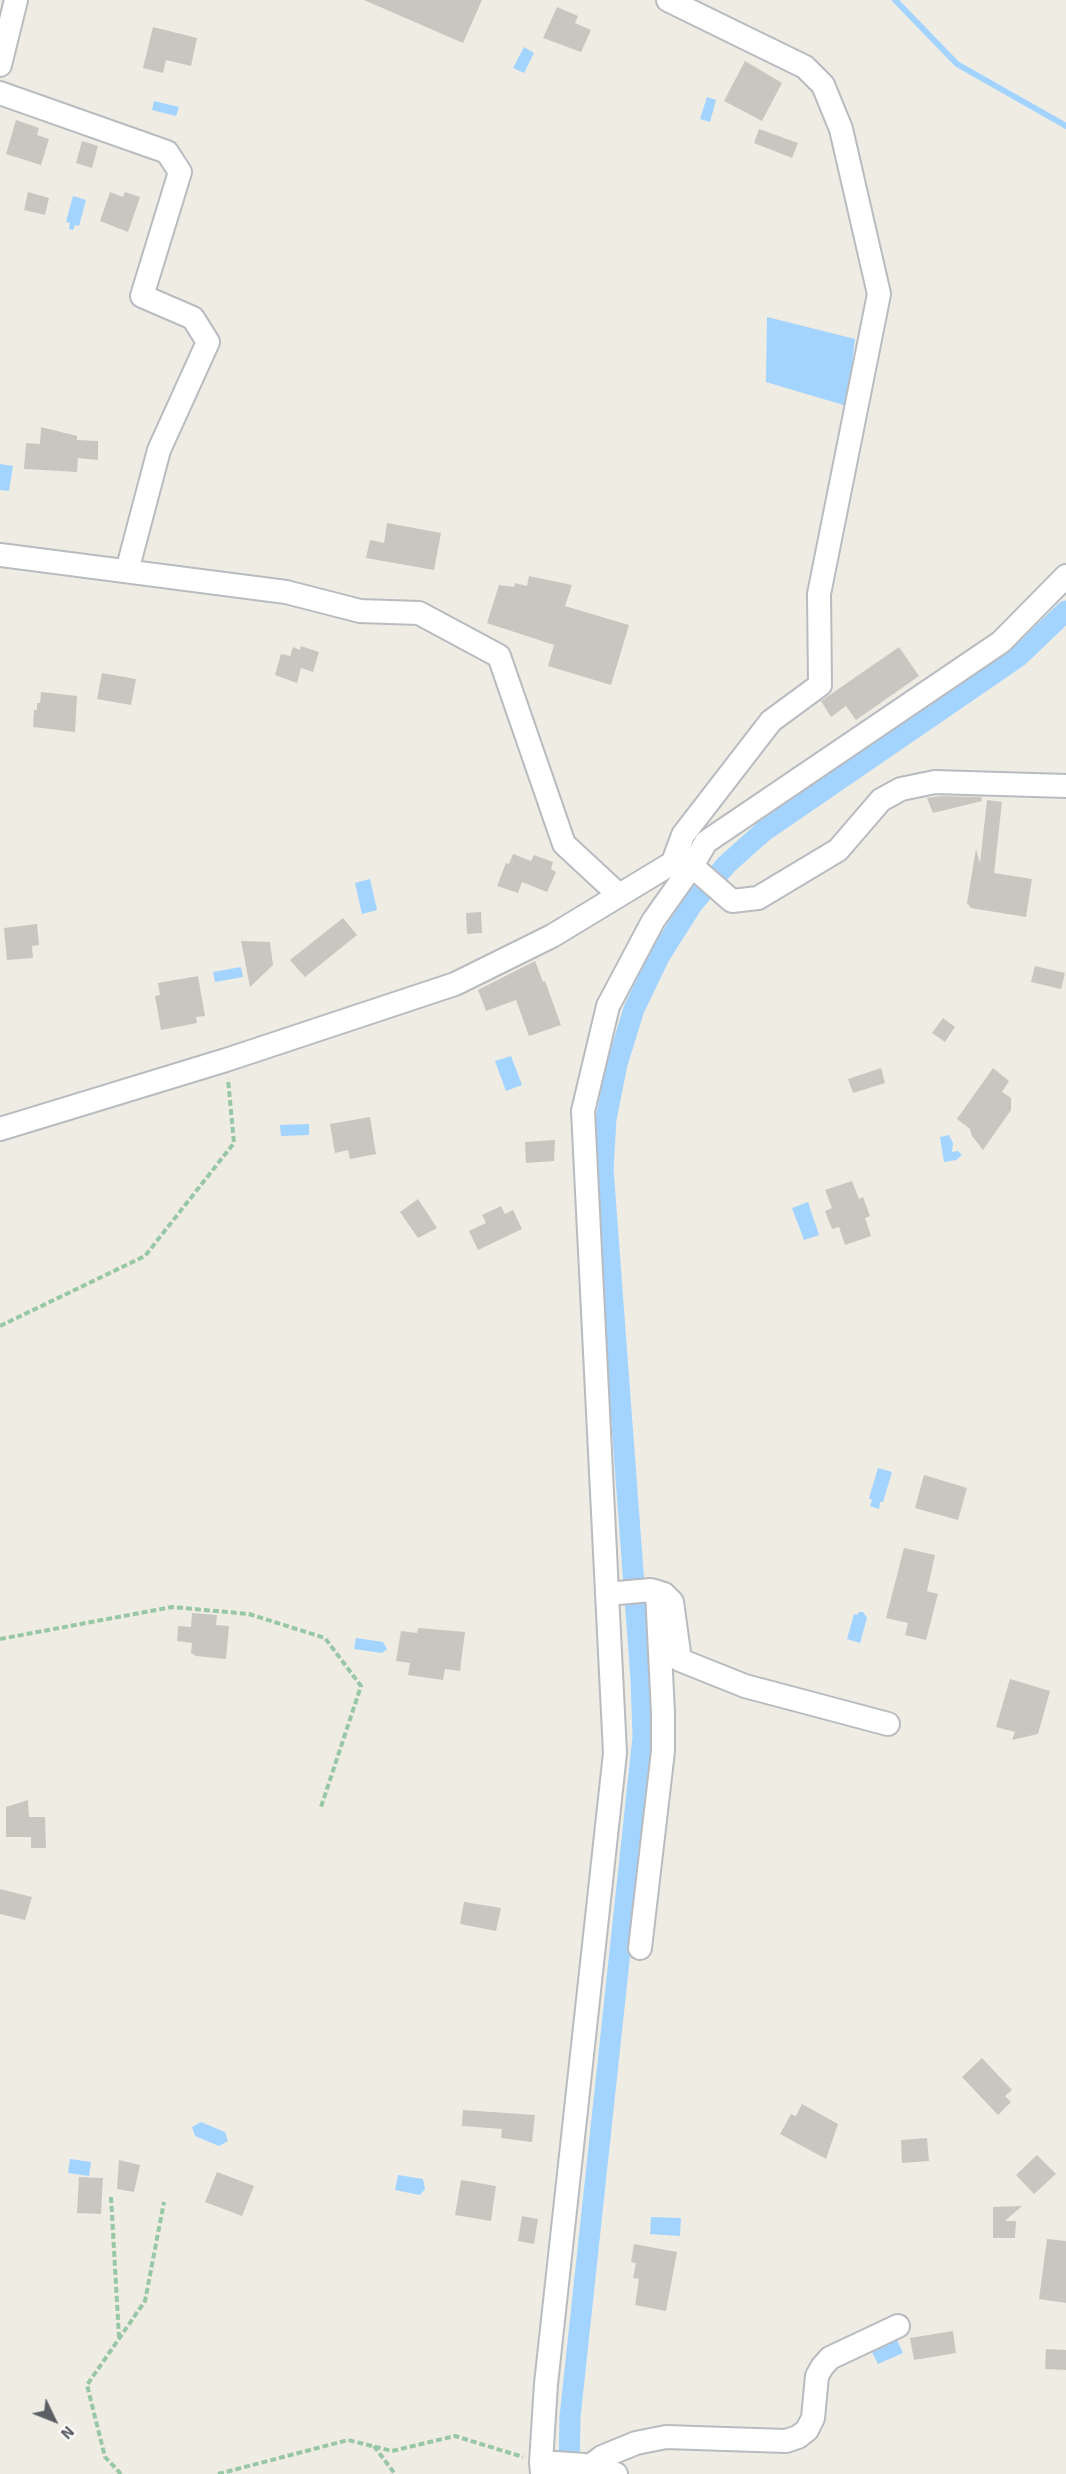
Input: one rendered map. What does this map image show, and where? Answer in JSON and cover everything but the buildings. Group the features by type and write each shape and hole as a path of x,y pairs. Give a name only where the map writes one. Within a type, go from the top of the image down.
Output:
{"street":[{"path":"0,65 16,0"},
{"path":"616,2474 587,2465 542,2468 546,2384 615,1753 583,1111 608,1006 683,864 683,835 771,721 820,685 819,594 879,294 841,129 823,85 805,67 668,0"},
{"path":"0,93 168,152 180,172 142,297 193,318 208,342 159,450 127,571"},
{"path":"0,555 286,592 360,611 419,613 499,656 564,843 619,895"},
{"path":"0,1129 226,1060 455,984 552,936 619,895 683,864 706,842 1001,642 1066,576"},
{"path":"683,864 732,901 758,898 838,850 881,800 901,789 935,782 1066,786"},
{"path":"607,1594 654,1591 664,1594 672,1602 680,1660 745,1686 888,1724"},
{"path":"640,1948 663,1751 663,1713 654,1591"},
{"path":"587,2465 636,2443 666,2437 786,2441 798,2437 807,2430 813,2418 817,2376 830,2358 898,2326"}],"path":[{"path":"0,1326 145,1256 234,1143 226,1060"},
{"path":"0,1639 172,1607 249,1614 325,1638 361,1686 321,1807"},
{"path":"111,2197 119,2338"},
{"path":"121,2474 105,2457 87,2385 144,2301 164,2202"},
{"path":"218,2474 348,2440 392,2451 455,2436 542,2468"},
{"path":"374,2446 395,2474"}],"water":[{"path":"524,47 534,53 524,73 513,68"},
{"path":"707,97 716,100 710,122 700,119"},
{"path":"154,101 179,107 176,116 152,110"},
{"path":"73,196 86,200 79,226 75,225 73,230 69,229 70,223 66,222"},
{"path":"767,317 855,339 847,406 766,382"},
{"path":"0,464 13,466 9,491 0,490"},
{"path":"370,879 377,910 362,914 355,883"},
{"path":"241,967 243,977 215,982 213,972"},
{"path":"511,1056 522,1085 506,1091 495,1061"},
{"path":"309,1124 309,1135 281,1136 280,1125"},
{"path":"949,1135 953,1143 952,1152 958,1151 962,1155 956,1160 944,1162 940,1137"},
{"path":"808,1202 819,1235 804,1240 792,1208"},
{"path":"878,1468 892,1472 879,1509 870,1506 872,1500 869,1498"},
{"path":"863,1612 867,1618 860,1643 847,1639 854,1614 857,1615"},
{"path":"356,1638 383,1642 387,1649 382,1653 354,1649"},
{"path":"201,2122 225,2132 228,2141 219,2146 195,2136 192,2127"},
{"path":"70,2159 91,2162 89,2176 68,2173"},
{"path":"398,2175 423,2179 425,2189 420,2195 395,2190"},
{"path":"651,2217 681,2218 680,2236 650,2234"},
{"path":"897,2340 903,2353 878,2364 872,2352"}],"waterway":[{"path":"895,0 957,64 1066,126"},
{"path":"569,2474 570,2417 643,1737 641,1679 603,1169 606,1119 617,1064 634,1009 660,955 693,903 727,864 764,831 1019,656 1066,611"}]}
